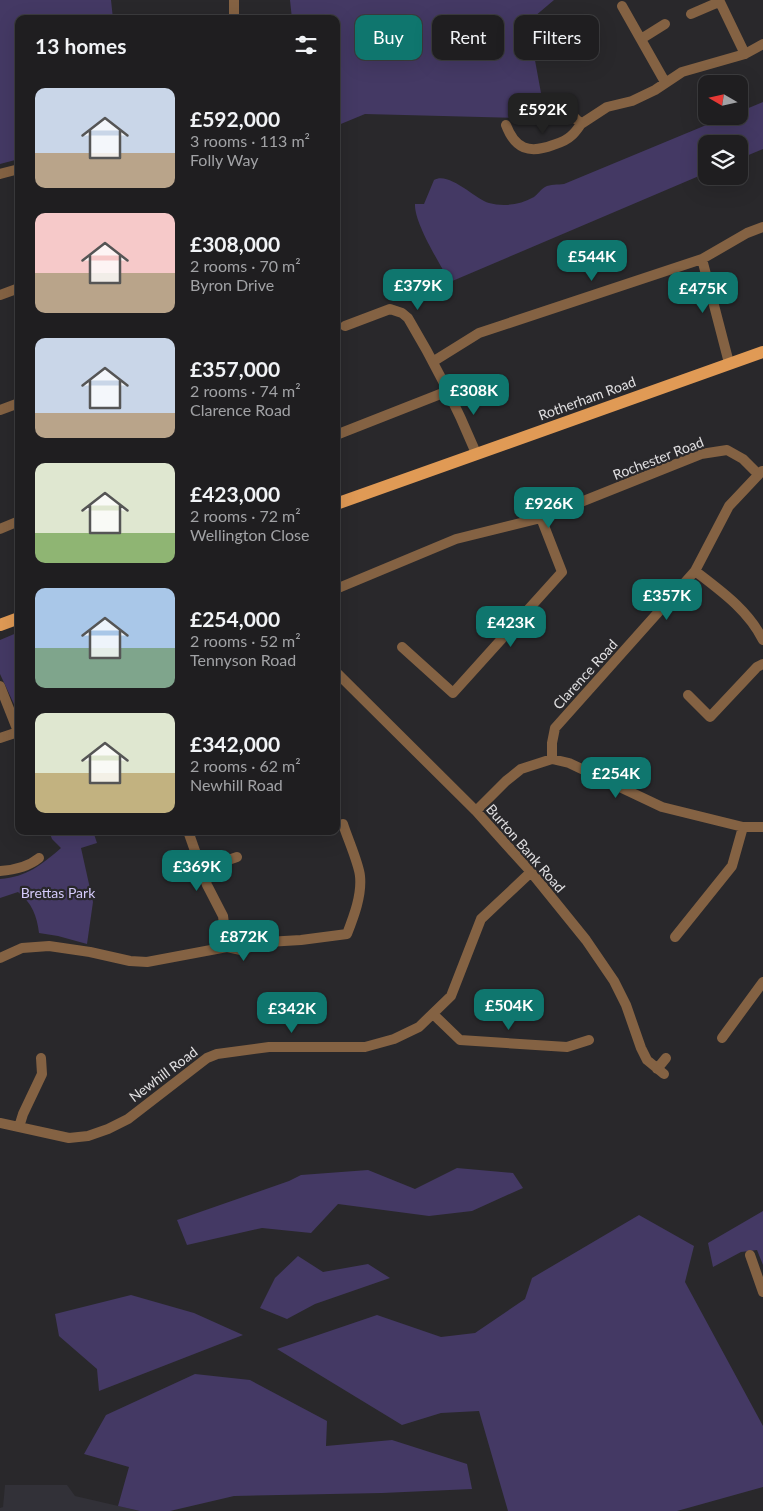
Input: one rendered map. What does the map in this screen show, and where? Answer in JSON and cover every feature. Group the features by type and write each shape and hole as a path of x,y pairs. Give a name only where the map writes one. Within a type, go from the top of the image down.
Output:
{"main road":[{"name":"Rotherham Road","path":"340,503 763,352"},
{"path":"0,625 15,619"}],"street":[{"path":"234,0 234,15"},
{"path":"691,14 719,1 745,54"},
{"path":"622,6 665,82"},
{"path":"641,39 666,24"},
{"path":"506,125 510,136 519,146 546,148 570,138 581,124 607,107 632,101 655,90 682,72 745,54 763,44"},
{"path":"564,100 573,116 581,124"},
{"path":"513,156 519,146"},
{"path":"0,174 15,170"},
{"path":"434,361 479,333 702,259 747,233 763,227"},
{"path":"702,259 729,363"},
{"path":"0,295 15,289"},
{"path":"345,326 390,309 397,310 408,318 434,361 456,404 476,453"},
{"path":"340,433 448,391"},
{"path":"0,410 15,404"},
{"name":"Rochester Road","path":"340,587 456,539 541,518 701,454 727,450 743,458 760,472"},
{"name":"Clarence Road","path":"552,760 552,743 555,728 695,571 729,506 760,472"},
{"path":"402,647 453,694 562,572 541,518"},
{"path":"0,529 15,523"},
{"path":"695,571 736,603 758,629 763,640"},
{"path":"688,696 710,717 757,666 763,664"},
{"name":"Burton Bank Road","path":"340,676 476,811 531,872 586,940 614,981 626,1005 647,1060 660,1071 666,1058"},
{"path":"0,686 15,725"},
{"path":"0,738 15,734"},
{"path":"476,811 521,769 552,760 569,763 662,807 743,827 763,827"},
{"path":"0,958 22,948 49,946 90,952 130,961 147,962 227,947 242,950 267,942 348,934 355,914 360,875 343,824"},
{"path":"675,937 732,866 743,827"},
{"path":"189,835 207,885 224,916 227,947"},
{"path":"202,869 237,857"},
{"path":"0,871 23,868 33,864 39,858"},
{"name":"Newhill Road","path":"0,1123 69,1138 88,1136 128,1119 207,1058 217,1054 269,1047 365,1047 395,1039 419,1027 451,996 481,919 531,872"},
{"path":"722,1038 763,982"},
{"path":"433,1014 460,1040 567,1047 582,1039"},
{"path":"19,1128 23,1114 42,1074 40,1058"},
{"path":"750,1255 763,1292"}],"shaded area":[{"path":"5,1485 67,1485 75,1496 140,1511 0,1511 0,1508 3,1507"}],"green space":[{"path":"0,0 111,0 113,15 15,15 15,160 0,164"},
{"path":"290,0 554,0 536,15 514,15 514,60 535,60 543,104 524,118 365,114 340,124 340,15 292,15"},
{"path":"763,102 763,149 748,155 748,135 698,135 698,176 450,282 428,243 419,222 415,204 424,204 434,180 440,178 447,179 489,203 500,205 517,203 529,200 547,186 564,184 706,125 748,125 748,108"},
{"path":"15,634 15,706 0,674 0,640"},
{"name":"Brettas Park","path":"50,835 94,835 97,843 81,848 93,902 87,944 39,933 33,910 18,892 0,898 0,879 26,873 47,860 61,848"},
{"path":"457,1168 513,1173 523,1188 472,1211 429,1216 338,1204 311,1233 262,1228 187,1245 177,1220 289,1181 301,1175 368,1170 415,1189"},
{"path":"763,1211 763,1265 757,1250 741,1252 713,1267 708,1243"},
{"path":"639,1215 694,1246 685,1282 763,1426 763,1487 677,1511 508,1511 479,1411 441,1413 402,1425 277,1349 377,1315 441,1337 475,1333 525,1299 532,1278"},
{"path":"298,1256 323,1272 368,1264 390,1278 315,1304 287,1319 260,1308 275,1278"},
{"path":"131,1295 194,1313 243,1335 99,1391 97,1369 59,1336 55,1314"},
{"path":"195,1374 250,1380 327,1421 326,1446 392,1440 467,1464 472,1489 234,1496 170,1511 140,1511 118,1506 129,1467 84,1454 106,1415"}]}
